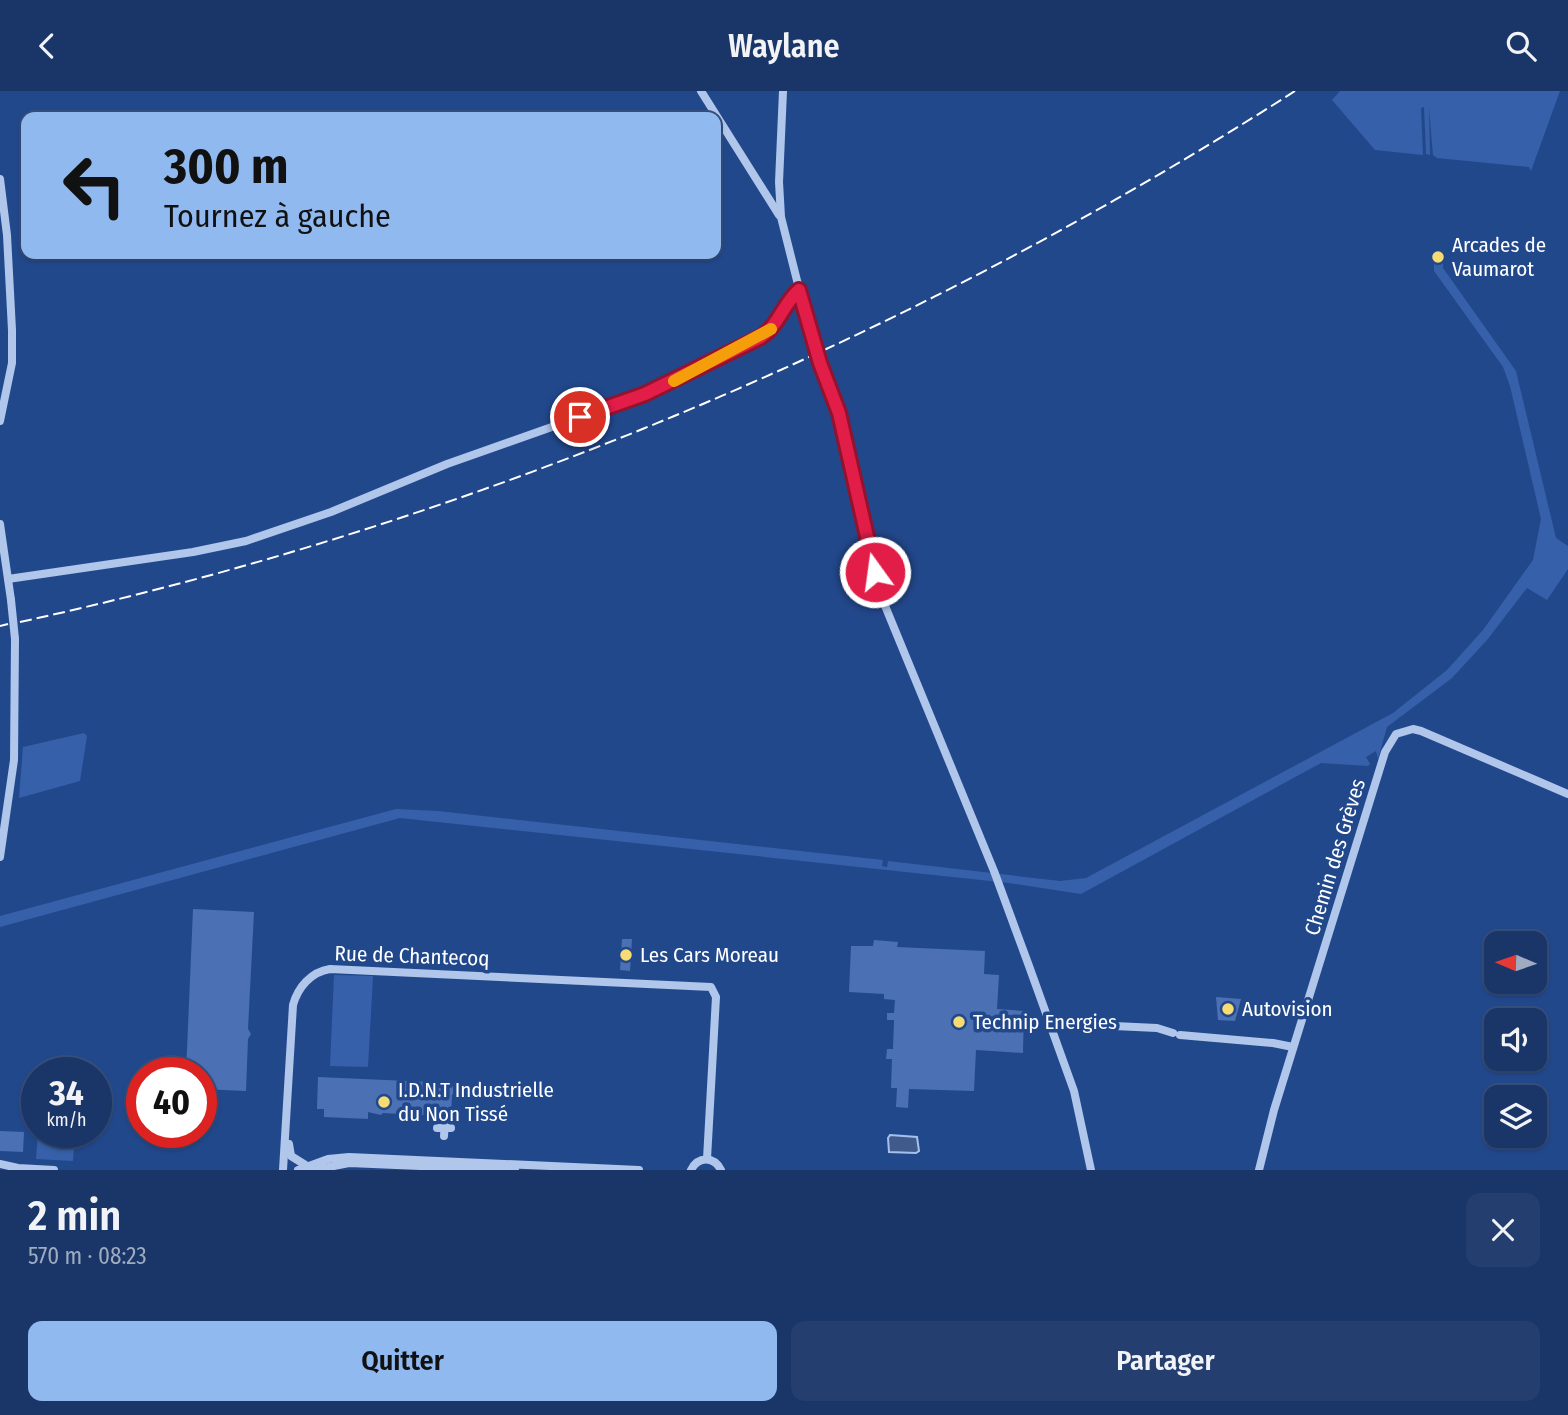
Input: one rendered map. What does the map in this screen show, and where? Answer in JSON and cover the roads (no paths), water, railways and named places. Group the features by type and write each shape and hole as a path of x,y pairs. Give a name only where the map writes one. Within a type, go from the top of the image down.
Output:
{"street":[{"path":"701,91 714,112"},
{"path":"783,91 779,182 781,217 812,340 839,413 852,461 881,596 995,871 1074,1091 1091,1170"},
{"path":"721,122 781,217"},
{"path":"0,179 7,235 12,330 12,363 0,421"},
{"path":"8,579 193,552 246,541 331,512 447,464 645,394 691,373 769,331 799,290"},
{"path":"0,524 15,639 14,760 0,857"},
{"name":"Chemin des Grèves","path":"1259,1170 1293,1047 1350,873 1385,752 1396,734 1413,729 1421,731 1568,794"},
{"name":"Rue de Chantecoq","path":"283,1170 295,998 308,979 326,970 701,985 713,989 716,997 707,1159"},
{"path":"1050,1023 1157,1028 1176,1034 1293,1047"},
{"path":"288,1106 290,1153 306,1169 349,1163 515,1170"},
{"path":"306,1169 328,1159 370,1157 639,1170"},
{"path":"691,1170 697,1162 707,1159 723,1169"},
{"path":"0,1164 16,1169 54,1170"}],"railway":[{"path":"20,622 189,581 355,532 520,476 681,413 840,343 995,266 1147,182 1295,91"},
{"path":"0,626 8,624"}],"place":[{"name":"Arcades de Vaumarot","path":"1438,257"},
{"name":"Les Cars Moreau","path":"626,955"},
{"name":"Autovision","path":"1228,1009"},
{"name":"Technip Energies","path":"959,1022"},
{"name":"I.D.N.T Industrielle du Non Tissé","path":"384,1102"}]}
